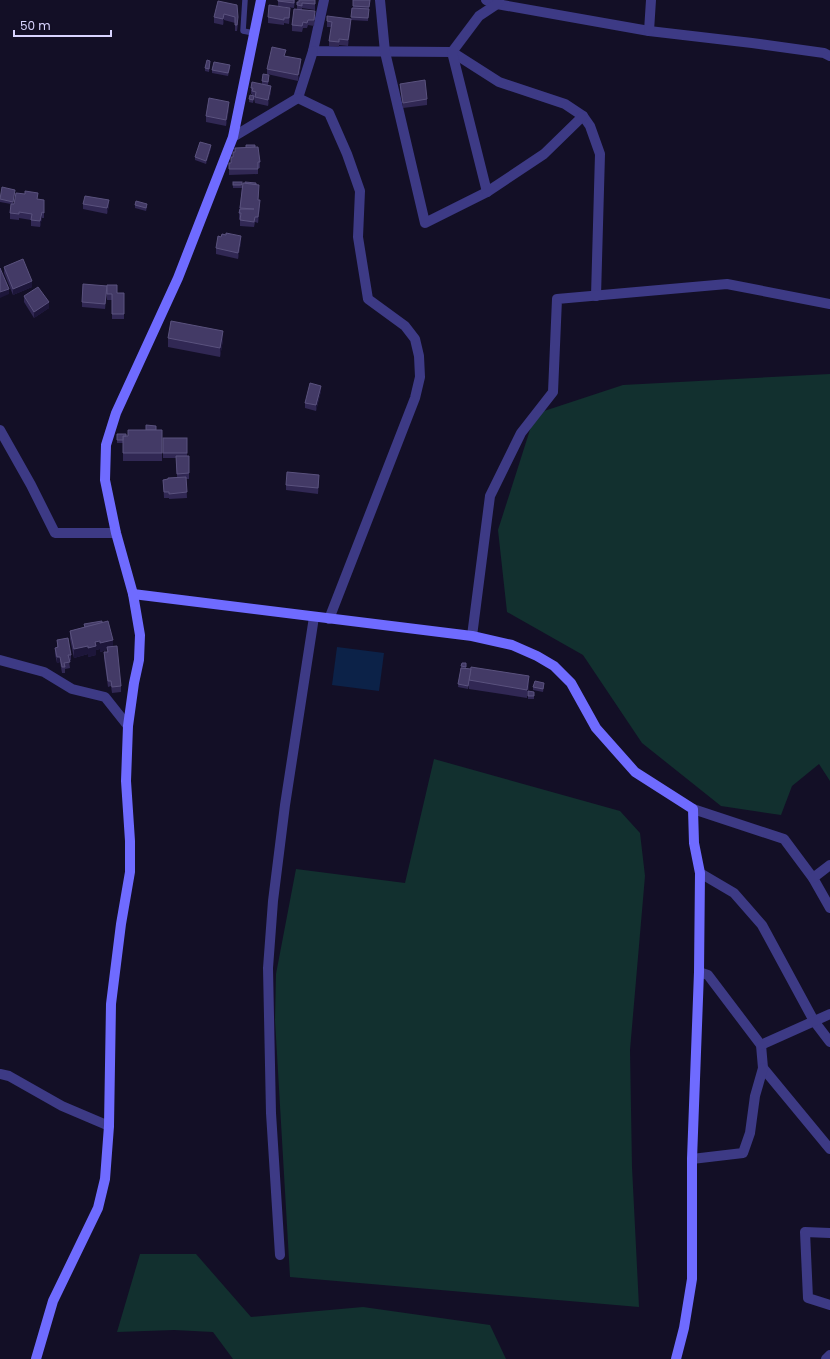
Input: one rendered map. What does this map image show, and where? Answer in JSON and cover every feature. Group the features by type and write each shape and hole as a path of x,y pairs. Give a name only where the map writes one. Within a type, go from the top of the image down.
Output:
{"street":[{"path":"36,1359 53,1301 98,1208 105,1179 109,1126 111,1004 121,924 130,872 130,841 126,781 128,726 139,660 140,635 133,594 116,533 105,480 106,445 116,413 178,278 232,137 261,0"},
{"path":"232,137 298,98 313,51 324,0"},
{"path":"380,0 385,52 425,223 487,192 544,154 583,116"},
{"path":"486,0 649,31 752,43 824,53 830,56"},
{"path":"649,31 651,0"},
{"path":"452,52 479,16 498,2"},
{"path":"313,51 452,52 499,82 565,104 583,116 590,126 600,154 596,296"},
{"path":"452,52 487,192"},
{"path":"298,98 329,113 360,191 358,237 368,299 405,326 415,339 419,356 420,377 415,398 329,619"},
{"path":"472,636 490,496 521,433 553,392 557,299 727,284 830,304"},
{"path":"0,430 31,485 55,533 116,533"},
{"path":"133,594 472,636 512,645 537,656 554,666 571,684 596,728 635,772 693,809 784,839 813,878 830,908"},
{"path":"280,1255 271,1113 268,968 273,901 284,813 314,617"},
{"path":"0,660 44,672 72,689 105,697 128,726"},
{"path":"676,1359 684,1328 692,1280 692,1159 699,972 700,873 694,843 693,809"},
{"path":"813,878 830,865"},
{"path":"700,873 734,893 762,925 814,1021 830,1042"},
{"path":"692,1159 743,1154 750,1133 755,1096 763,1068 761,1045 708,975 699,972"},
{"path":"761,1045 830,1014"},
{"path":"763,1068 830,1149"},
{"path":"0,1074 9,1076 62,1106 109,1126"},
{"path":"830,1234 805,1232 808,1298 830,1305"},
{"path":"826,1359 830,1355"}],"lane":[{"path":"246,0 243,31 254,33"}],"green space":[{"path":"830,374 830,781 819,764 792,786 781,815 721,806 642,743 583,655 507,612 498,530 535,414 623,385"},
{"path":"434,759 620,811 640,833 645,876 630,1050 632,1167 639,1307 290,1277 275,1020 276,974 296,869 405,883"},
{"path":"140,1254 196,1254 251,1317 363,1307 490,1325 506,1359 233,1359 213,1332 174,1330 117,1332"}],"water":[{"path":"337,647 384,653 379,691 332,685"}],"building":[{"path":"294,0 294,3 278,1"},
{"path":"299,0 315,0 315,4 302,3 302,6 297,5"},
{"path":"353,0 370,0 369,7 353,6"},
{"path":"218,1 237,5 237,25 235,25 235,17 224,14 223,19 214,17"},
{"path":"269,5 290,8 289,18 284,18 284,20 268,17"},
{"path":"352,8 369,9 368,18 351,17"},
{"path":"294,9 315,11 314,20 308,20 307,23 303,22 302,26 292,25"},
{"path":"327,16 351,19 348,40 339,39 339,42 329,41 332,22 327,21"},
{"path":"272,47 286,50 284,56 301,59 298,75 267,69"},
{"path":"207,60 210,61 209,69 205,68"},
{"path":"214,62 230,65 228,73 212,70"},
{"path":"263,74 269,75 268,82 262,81"},
{"path":"425,80 427,99 403,103 400,84"},
{"path":"252,82 271,86 268,100 255,97 256,92 252,91 253,88 251,88"},
{"path":"250,95 254,96 253,100 249,99"},
{"path":"209,98 229,102 226,120 206,116"},
{"path":"200,142 211,145 206,161 195,157"},
{"path":"246,145 255,145 255,147 246,148"},
{"path":"258,147 260,162 258,162 258,169 229,169 229,163 231,163 231,157 233,157 235,148"},
{"path":"233,182 242,182 242,185 233,185"},
{"path":"243,183 259,185 258,200 260,200 258,217 255,217 254,222 240,220 240,209 254,209 240,208"},
{"path":"245,183 256,183 256,185"},
{"path":"2,187 15,190 13,202 0,199"},
{"path":"25,191 38,193 37,199 44,200 44,213 42,212 40,221 31,220 32,214 19,212 19,214 10,213 11,204 14,204 16,193 25,194"},
{"path":"85,196 109,200 107,208 83,204"},
{"path":"136,201 147,204 146,208 135,205"},
{"path":"226,233 241,236 238,253 216,248 218,236 221,237 222,234 226,235"},
{"path":"23,259 32,281 13,289 4,267"},
{"path":"0,268 9,289 0,292"},
{"path":"83,284 107,286 105,304 82,302"},
{"path":"107,285 117,285 117,293 124,293 124,314 112,314 112,294 107,294"},
{"path":"38,287 49,302 34,312 24,296"},
{"path":"171,321 223,331 220,348 168,338"},
{"path":"310,383 321,386 316,405 305,403"},
{"path":"146,425 156,426 156,430 146,430"},
{"path":"128,430 162,430 162,453 123,453 123,436 128,436"},
{"path":"117,434 126,434 126,436 123,436 123,440 117,440"},
{"path":"163,438 187,438 187,453 163,453"},
{"path":"176,456 189,456 189,473 177,474"},
{"path":"287,472 319,475 318,488 286,485"},
{"path":"186,477 187,492 169,494 169,492 164,492 163,480 168,478"},
{"path":"102,621 102,623 85,627 84,624"},
{"path":"108,621 113,640 100,643 100,641 95,642 96,646 88,648 88,646 74,649 70,631"},
{"path":"68,638 71,655 68,655 70,662 64,663 65,667 62,667 60,657 57,657 55,648 58,647 57,640"},
{"path":"117,646 121,686 112,687 111,681 108,681 104,652 108,652 107,647"},
{"path":"462,663 466,663 466,667 461,666"},
{"path":"471,667 529,676 527,690 469,680"},
{"path":"461,668 471,669 468,686 458,684"},
{"path":"535,681 544,683 543,689 533,687"},
{"path":"528,691 534,692 534,696 528,696"}]}
